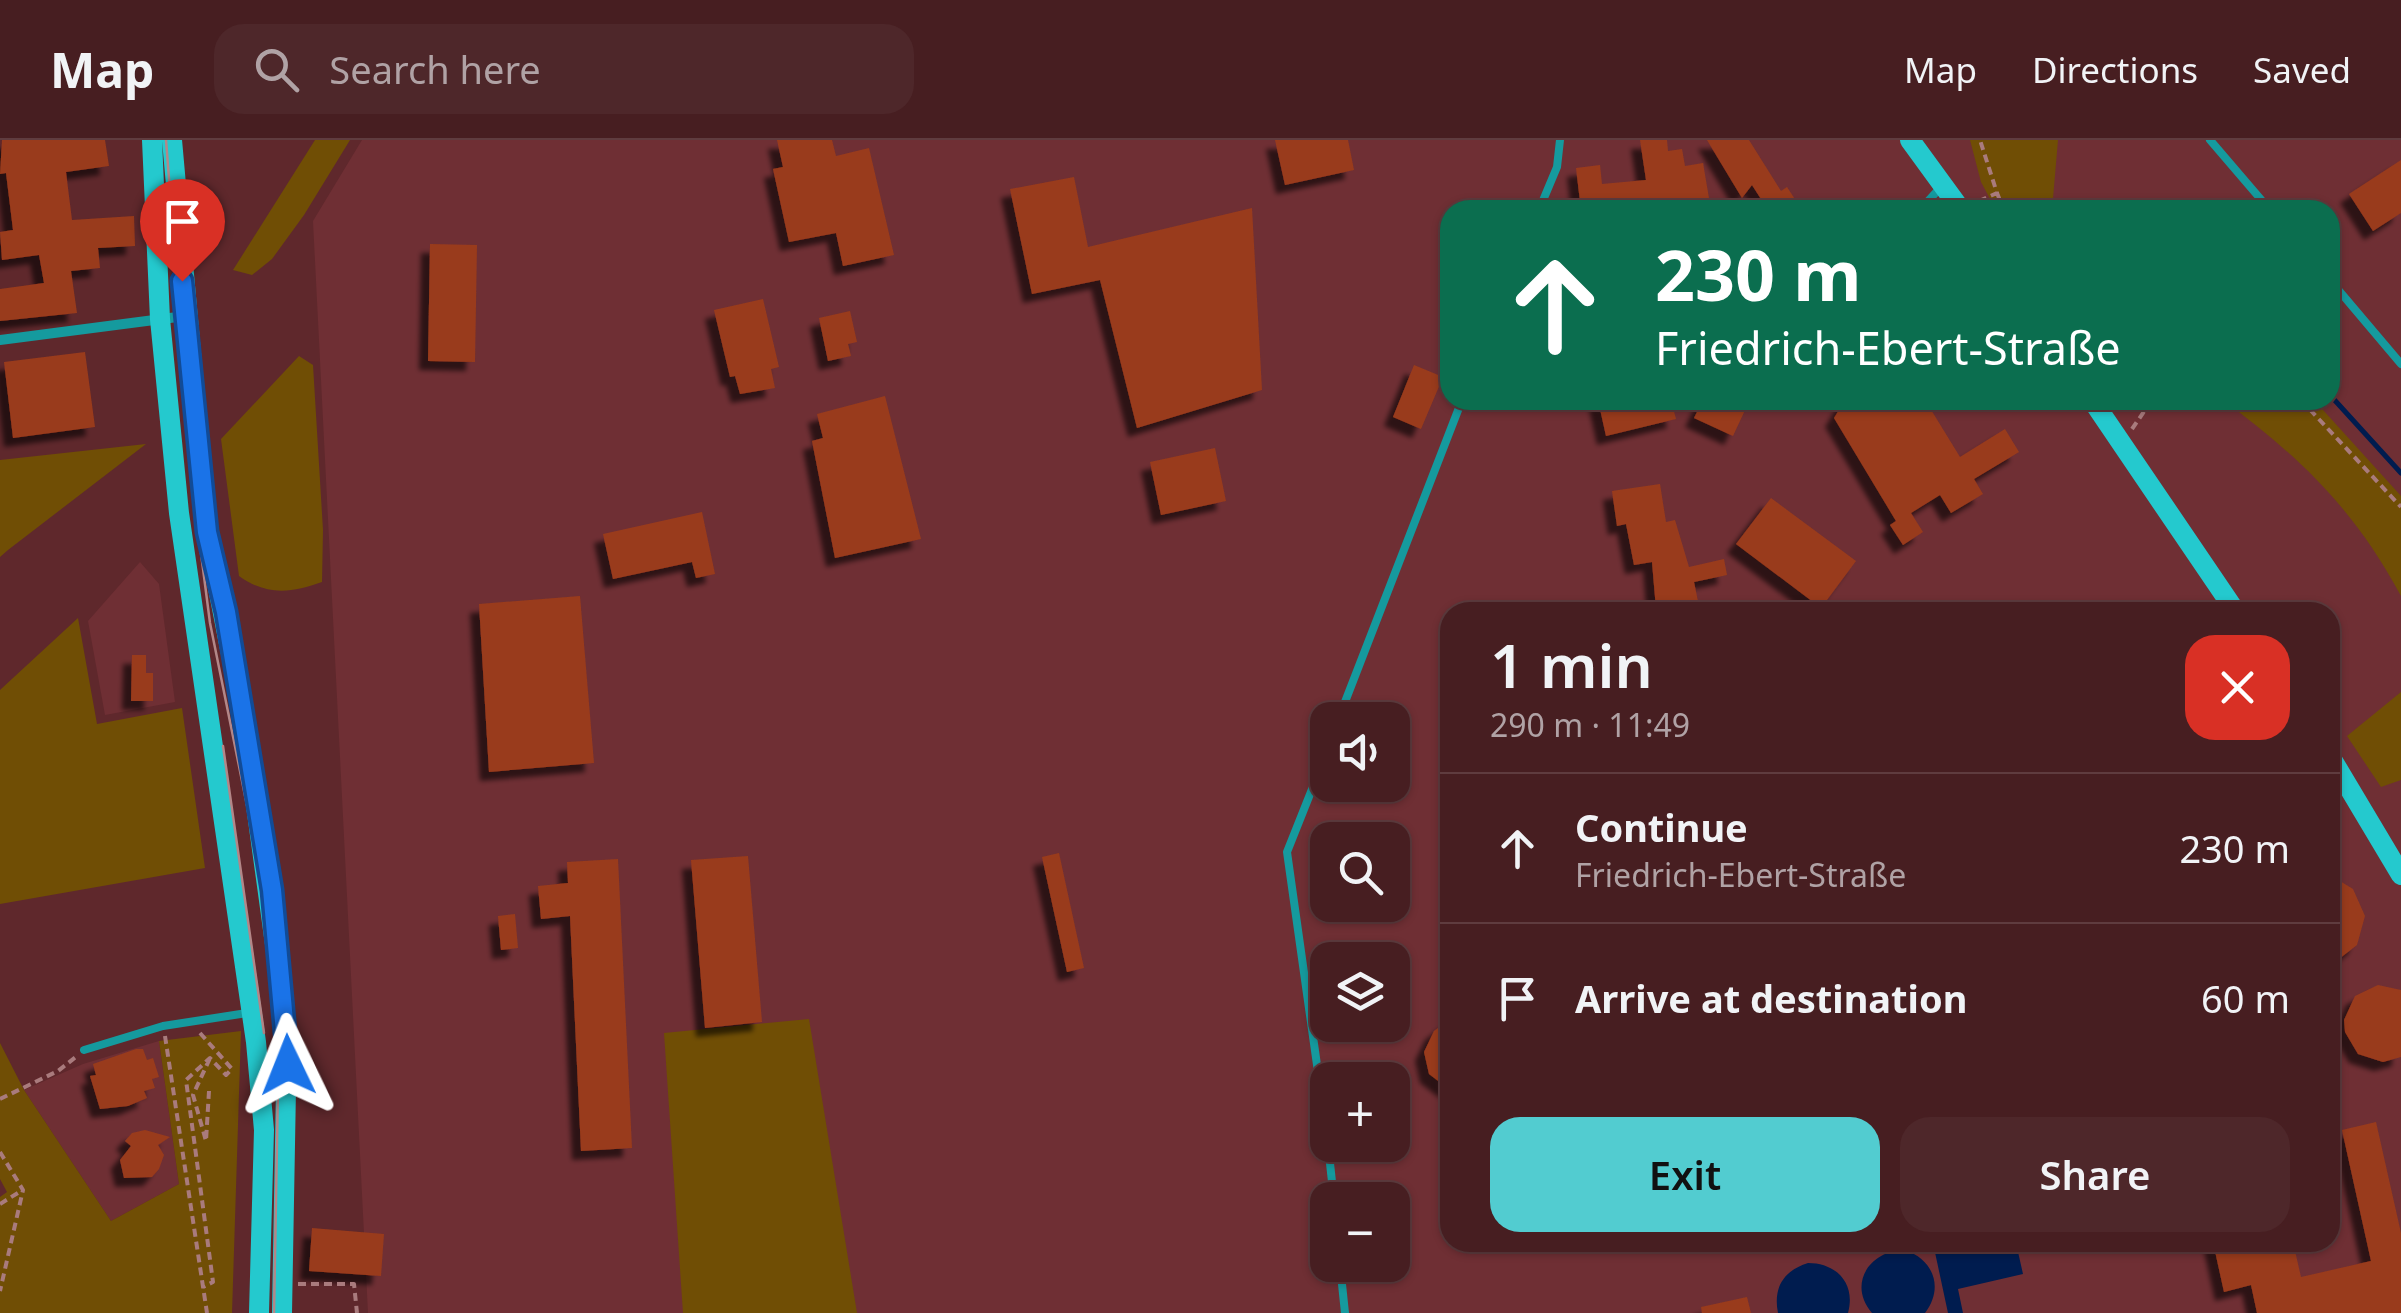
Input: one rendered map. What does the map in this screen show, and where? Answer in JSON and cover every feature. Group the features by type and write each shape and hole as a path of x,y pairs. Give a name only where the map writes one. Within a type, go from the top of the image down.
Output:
{"main road":[{"path":"152,140 160,319 173,444 201,676 252,1012 264,1130 259,1313"},
{"path":"172,140 195,435 207,532 226,612 272,890 288,1032 282,1313"},
{"path":"1910,140 1943,185 1961,200"},
{"path":"2098,410 2229,602"},
{"path":"2340,773 2401,875"}],"street":[{"path":"0,340 185,316"}],"lane":[{"path":"1543,200 1557,167 1560,140"},
{"path":"2210,140 2261,200"},
{"path":"1929,200 1943,185"},
{"path":"2340,292 2401,364"},
{"path":"1345,702 1458,410"},
{"path":"1310,795 1288,852 1317,1062"},
{"path":"84,1050 163,1026 252,1012"},
{"path":"1342,1282 1345,1313"}],"path":[{"path":"1980,140 2000,200"},
{"path":"1981,200 1997,193"},
{"path":"2121,445 2145,410"},
{"path":"2310,410 2401,507"},
{"path":"163,1026 207,1313"},
{"path":"210,1058 226,1074 232,1069 213,1047"},
{"path":"0,1098 58,1070 84,1050"},
{"path":"203,1286 213,1282 186,1080 210,1058"},
{"path":"209,1091 206,1141 193,1094 210,1058"},
{"path":"0,1152 23,1190 0,1291"},
{"path":"0,1204 23,1190"},
{"path":"283,1284 354,1284 356,1313"}],"shaded area":[{"path":"315,140 350,140 272,259 252,275 233,270"},
{"path":"362,140 2401,140 2401,1313 368,1313 313,221"},
{"path":"1970,140 2058,140 2053,200 1991,200 1981,182"},
{"path":"299,356 313,365 323,530 322,582 300,589 269,590 239,576 221,439"},
{"path":"2236,410 2323,410 2401,496 2401,596 2345,511 2277,443"},
{"path":"146,444 8,550 0,557 0,460"},
{"path":"140,562 159,584 175,702 105,715 88,621"},
{"path":"78,618 97,724 182,708 205,868 0,904 0,690"},
{"path":"2401,692 2401,780 2381,787 2347,736"},
{"path":"809,1019 857,1313 683,1313 664,1033"},
{"path":"241,1031 232,1313 0,1313 0,1197 7,1192 0,1179 0,1043 24,1090 111,1221 179,1184 159,1041"},
{"path":"159,1041 179,1184 111,1221 24,1090 83,1064"}],"water":[{"path":"1909,1252 1929,1268 1935,1285 1925,1313 1872,1313 1865,1302 1862,1280 1873,1262 1882,1256"},
{"path":"1935,1252 2018,1252 2023,1274 1958,1289 1963,1313 1948,1313"},
{"path":"1808,1263 1828,1267 1842,1277 1849,1293 1848,1313 1778,1313 1777,1296 1782,1282"}],"building":[{"path":"2,140 105,140 109,166 66,172 72,220 134,216 135,246 98,248 100,268 71,271 77,313 0,321 0,289 44,283 39,255 2,260 0,232 13,230 6,173 0,174"},
{"path":"777,140 832,140 836,156 869,148 894,255 843,266 836,233 789,242 773,169 783,167"},
{"path":"1275,140 1348,140 1354,170 1285,185"},
{"path":"1640,140 1667,140 1668,151 1682,149 1685,166 1703,163 1709,200 1580,200 1576,168 1600,165 1602,184 1646,180"},
{"path":"1707,140 1749,140 1781,191 1787,187 1795,200 1762,200 1752,185 1742,198"},
{"path":"2401,160 2401,213 2373,231 2349,194"},
{"path":"1074,177 1088,247 1252,208 1262,390 1137,428 1100,280 1032,294 1010,189"},
{"path":"430,244 477,245 475,362 428,361"},
{"path":"763,299 779,367 771,369 775,388 740,394 735,376 730,377 714,310"},
{"path":"850,311 857,342 848,344 851,356 828,361 819,318"},
{"path":"85,352 95,427 13,438 4,362"},
{"path":"1414,365 1440,376 1421,429 1393,417"},
{"path":"885,396 921,539 835,558 812,441 823,438 817,414"},
{"path":"1600,410 1674,410 1676,419 1606,436"},
{"path":"1698,410 1745,410 1733,436 1694,418"},
{"path":"1839,410 1931,410 1960,457 2005,429 2019,452 1974,479 1983,494 1951,513 1940,495 1911,513 1923,532 1903,545 1890,525 1896,521 1834,418"},
{"path":"1215,448 1226,501 1161,515 1150,462"},
{"path":"1660,484 1666,522 1675,520 1689,567 1724,559 1727,575 1694,582 1698,602 1655,602 1652,562 1634,565 1626,524 1617,526 1612,491"},
{"path":"1771,498 1856,561 1825,602 1813,602 1736,544"},
{"path":"702,512 715,574 696,578 692,562 613,579 603,534"},
{"path":"580,596 594,763 489,772 479,604"},
{"path":"132,655 146,655 146,673 153,673 153,701 131,701"},
{"path":"1059,853 1084,968 1067,972 1042,857"},
{"path":"748,856 762,1022 705,1028 691,860"},
{"path":"618,859 632,1148 581,1151 570,916 541,919 538,886 568,883 567,862"},
{"path":"2340,881 2353,889 2365,916 2357,945 2340,958"},
{"path":"515,914 518,948 501,950 498,916"},
{"path":"2378,985 2401,990 2401,1057 2383,1062 2358,1054 2345,1032 2344,1020 2355,996"},
{"path":"1440,1026 1440,1082 1429,1074 1424,1052"},
{"path":"143,1049 147,1060 153,1058 159,1077 152,1079 155,1088 144,1091 147,1098 128,1106 100,1109 90,1076 96,1075 93,1064"},
{"path":"2376,1122 2401,1233 2401,1313 2257,1313 2251,1285 2224,1292 2215,1252 2295,1252 2301,1277 2371,1261 2342,1130"},
{"path":"145,1130 170,1137 158,1145 164,1155 159,1169 152,1177 124,1178 120,1160 131,1146 125,1141 132,1133"},
{"path":"312,1228 384,1234 381,1276 309,1271"},
{"path":"1747,1297 1751,1313 1702,1313 1701,1307"}],"waterway":[{"path":"2340,406 2401,473"}],"tram line":[{"path":"166,140 194,499 210,623 255,845 279,1031 274,1313"},
{"path":"223,746 264,1033"}],"route":[{"path":"182,281 207,532 226,612 272,890 288,1032 288,1065"}]}
